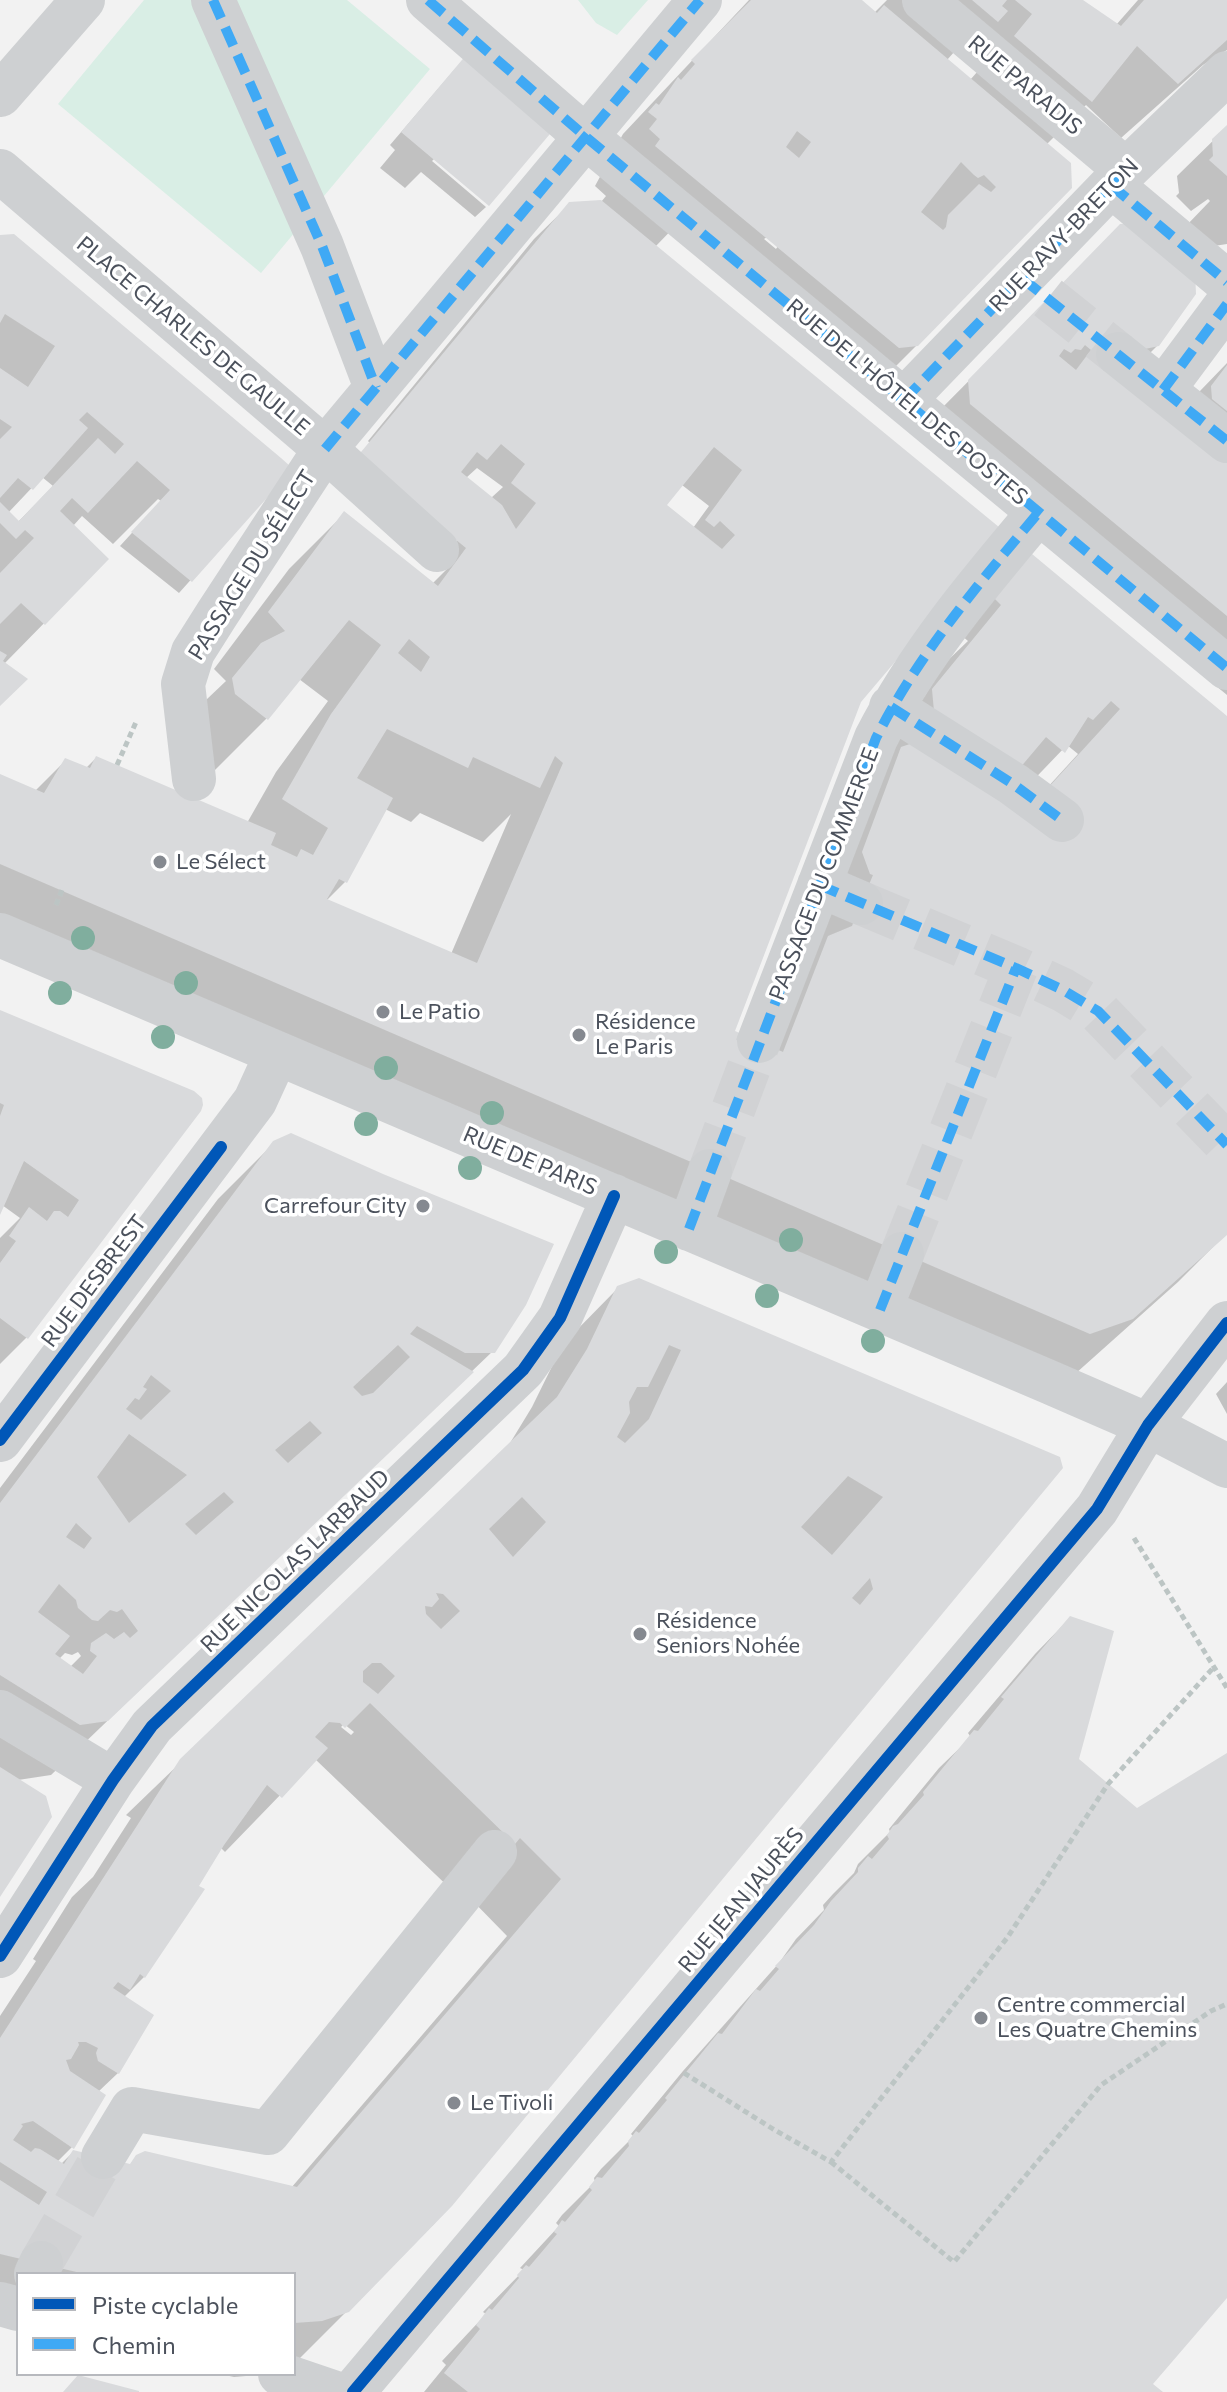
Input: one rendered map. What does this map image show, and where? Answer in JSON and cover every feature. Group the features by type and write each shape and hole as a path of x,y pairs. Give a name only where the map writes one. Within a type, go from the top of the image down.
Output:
{"street":[{"path":"0,95 83,0"},
{"path":"213,0 322,246 376,388"},
{"path":"428,0 586,137"},
{"name":"PLACE CHARLES DE GAULLE","path":"0,171 325,449 700,0"},
{"name":"RUE PARADIS","path":"924,0 1118,177 1227,282"},
{"name":"RUE RAVY-BRETON","path":"904,400 1036,288 1118,177 1227,73"},
{"name":"RUE DE L'HÔTEL DES POSTES","path":"586,137 1227,668"},
{"path":"1163,390 1227,304"},
{"path":"1118,354 1227,441"},
{"path":"325,449 437,550"},
{"name":"PASSAGE DU SÉLECT","path":"194,779 183,684 193,652 325,449"},
{"name":"PASSAGE DU COMMERCE","path":"759,1041 876,738 891,707 975,588 1039,512"},
{"path":"891,707 1013,784 1062,820"},
{"path":"819,885 861,903"},
{"name":"RUE DE PARIS","path":"0,935 1148,1425 1227,1466"},
{"name":"RUE DESBREST","path":"0,1440 255,1101 277,1053"},
{"path":"689,1229 710,1171"},
{"name":"RUE NICOLAS LARBAUD","path":"0,1956 113,1780 152,1726 523,1370 560,1318 614,1196"},
{"path":"880,1310 902,1254"},
{"name":"RUE JEAN JAURÈS","path":"353,2392 1097,1509 1148,1425 1227,1323"},
{"path":"0,1712 113,1780"},
{"path":"103,2157 132,2109 268,2133 495,1852"},
{"path":"286,2376 333,2392"}],"path":[{"path":"117,765 142,709"},
{"path":"55,906 62,890"},
{"path":"1133,1537 1227,1688"},
{"path":"831,2162 1007,1938 1108,1784 1214,1667"},
{"path":"678,2067 773,2129 831,2162 954,2262 1101,2085 1211,2011 1227,2004"}],"green space":[{"path":"144,0 196,0 305,220 261,273 58,104"},
{"path":"220,0 347,0 430,69 314,208"},
{"path":"578,0 648,0 617,35 596,23"}],"building":[{"path":"751,0 862,0 877,13 884,5 1071,163 1072,188 918,346 899,348 655,146 660,139 649,129 657,119 648,112 656,103 659,105 678,77 681,80 695,64 691,60","holes":["797,131 811,142 799,158 786,147","961,162 978,178 984,175 996,187 991,192 979,184 948,215 943,230 921,212"]},
{"path":"972,0 1007,0 1002,6 1008,11 998,22"},
{"path":"1015,0 1083,0 1121,26 1144,0 1227,0 1227,40 1178,84 1137,46 1092,102 1014,36 1032,14"},
{"path":"467,54 555,128 489,206 401,132"},
{"path":"1227,125 1227,176 1209,160 1213,156 1212,139"},
{"path":"601,200 1005,532 861,702 735,1031 783,1052 828,936 852,926 873,875 862,852 901,747 919,741 1047,789 1120,709 1111,701 1093,720 1088,717 1065,753 1046,737 1019,769 934,711 932,689 1001,605 989,593 1026,549 1227,716 1227,1235 1133,1319 1090,1334 0,864 0,774 44,793 65,758 90,768 96,756 276,833 271,845 297,857 301,849 313,855 328,828 282,799 331,714 381,645 349,620 268,720 235,694 232,678 261,643 285,631 268,612 344,511 438,586 466,548 356,458 569,202","holes":["501,444 525,464 511,483 536,503 516,529 502,505 461,472 477,452 487,460","714,447 742,470 705,520 714,527 720,521 735,535 722,549 667,505","409,639 430,657 421,672 398,653","387,729 468,768 473,757 540,788 555,756 563,763 477,963 327,899 339,879 347,883 393,798 357,778"]},
{"path":"1142,223 1195,271 1196,294 1159,346 1145,349 1227,459 1227,616 970,404 968,380 1120,224","holes":["1085,345 1091,350 1076,370 1059,356 1064,349 1071,353"]},
{"path":"14,234 281,458 291,471 192,582 131,532 170,490 137,461 88,513 72,498 60,511 109,559 45,625 21,603 0,624 0,573 34,538 25,530 16,539 0,523 0,502 19,521 98,438 115,454 124,444 87,412 79,420 88,428 33,490 18,478 0,498 0,439 12,427 0,419 0,368 28,387 55,346 5,314 0,323 0,235"},
{"path":"1227,365 1227,411 1212,399 1211,386"},
{"path":"0,651 7,655 3,661 28,679 0,706"},
{"path":"0,1010 194,1091 202,1098 203,1105 28,1339 0,1318 0,1263 16,1241 9,1236 29,1207 47,1221 54,1211 68,1217 79,1200 24,1161 0,1215 0,1116 4,1105 0,1103"},
{"path":"291,1133 554,1244 526,1305 495,1353 465,1353 417,1326 410,1334 474,1372 108,1721 80,1725 0,1675 0,1503 273,1141","holes":["398,1345 410,1357 373,1393 362,1396 353,1387","151,1375 171,1391 141,1420 126,1409 135,1398 139,1400 147,1389 143,1387","310,1421 322,1433 288,1463 275,1450","129,1434 187,1475 129,1523 97,1477","224,1492 234,1502 196,1535 185,1524","76,1523 92,1538 84,1549 66,1537","59,1584 92,1620 98,1621 110,1610 117,1612 122,1609 138,1631 130,1638 124,1632 114,1639 106,1633 91,1643 90,1651 97,1656 83,1674 55,1654 70,1636 38,1612"]},
{"path":"639,1278 1060,1457 1063,1468 452,2206 349,2312 322,2321 296,2323 296,2272 76,2272 0,2254 0,2180 39,2205 47,2192 0,2162 0,2038 180,1759 557,1397 587,1349 617,1286","holes":["669,1345 681,1350 649,1419 625,1443 617,1437 630,1413 629,1402 637,1387 648,1387","848,1476 883,1497 832,1555 801,1527","522,1497 546,1522 513,1557 489,1529","870,1578 873,1589 860,1605 852,1598","436,1593 443,1594 460,1611 441,1629 426,1614 425,1606 432,1607 439,1599","372,1663 381,1663 395,1676 378,1694 363,1682 363,1671","370,1703 515,1844 520,1838 561,1879 297,2187 145,2151 136,2155 130,2164 73,2150 64,2164 40,2149 35,2148 31,2152 13,2140 23,2126 21,2124 33,2121 74,2149 106,2095 70,2071 66,2060 71,2059 78,2042 86,2042 98,2048 98,2061 119,2074 154,2015 113,1988 118,1982 130,1990 140,1974 145,1978 205,1889 199,1886 224,1845 267,1785 282,1798 328,1748 315,1737 329,1722 340,1723 345,1728"]},
{"name":"Centre commercial Les Quatre Chemins","path":"1070,1616 1114,1631 1079,1759 1137,1808 1227,1753 1227,2298 1153,2384 1163,2392 468,2392 444,2373 480,2329 476,2325 489,2308 492,2310 519,2278 517,2275 526,2265 529,2267 557,2234 554,2232 562,2220 565,2222 592,2190 589,2187 597,2177 602,2178 629,2146 628,2141 636,2131 639,2133 667,2100 665,2098 718,2033 722,2034 756,1989 760,1991 779,1969 775,1966 814,1925 868,1856 872,1859 889,1839 887,1835 893,1826 924,1795 923,1792 974,1730 978,1731 1004,1699 1001,1697"},
{"path":"0,1767 46,1796 52,1817 0,1897"},
{"path":"77,2376 139,2391 139,2392 63,2392"}],"tunnel":[{"path":"1048,298 1118,354"},
{"path":"861,903 1016,968 1098,1011 1227,1145"},
{"path":"902,1254 1016,968"},
{"path":"710,1171 759,1041"},
{"path":"41,2263 103,2157"}],"marked path":[{"path":"213,0 322,246 376,388"},
{"path":"428,0 586,137 1227,668"},
{"path":"325,449 700,0"},
{"path":"904,400 1126,170"},
{"path":"1111,185 1227,282"},
{"path":"1023,279 1227,441"},
{"path":"1163,390 1227,304"},
{"path":"689,1229 876,738 930,649 1039,512"},
{"path":"891,707 1013,784 1062,820"},
{"path":"819,885 1016,968 1098,1011 1227,1145"},
{"path":"880,1310 1016,968"}],"cycle path":[{"path":"0,1440 221,1147"},
{"path":"0,1956 113,1780 152,1726 523,1370 560,1318 614,1196"},
{"path":"353,2392 1097,1509 1148,1425 1227,1323"}],"place":[{"name":"Le Sélect","path":"160,862"},
{"name":"Le Patio","path":"383,1012"},
{"name":"Résidence Le Paris","path":"579,1035"},
{"name":"Carrefour City","path":"423,1206"},
{"name":"Résidence Seniors Nohée","path":"640,1634"},
{"name":"Centre commercial Les Quatre Chemins","path":"981,2018"},
{"name":"Le Tivoli","path":"454,2103"}]}
